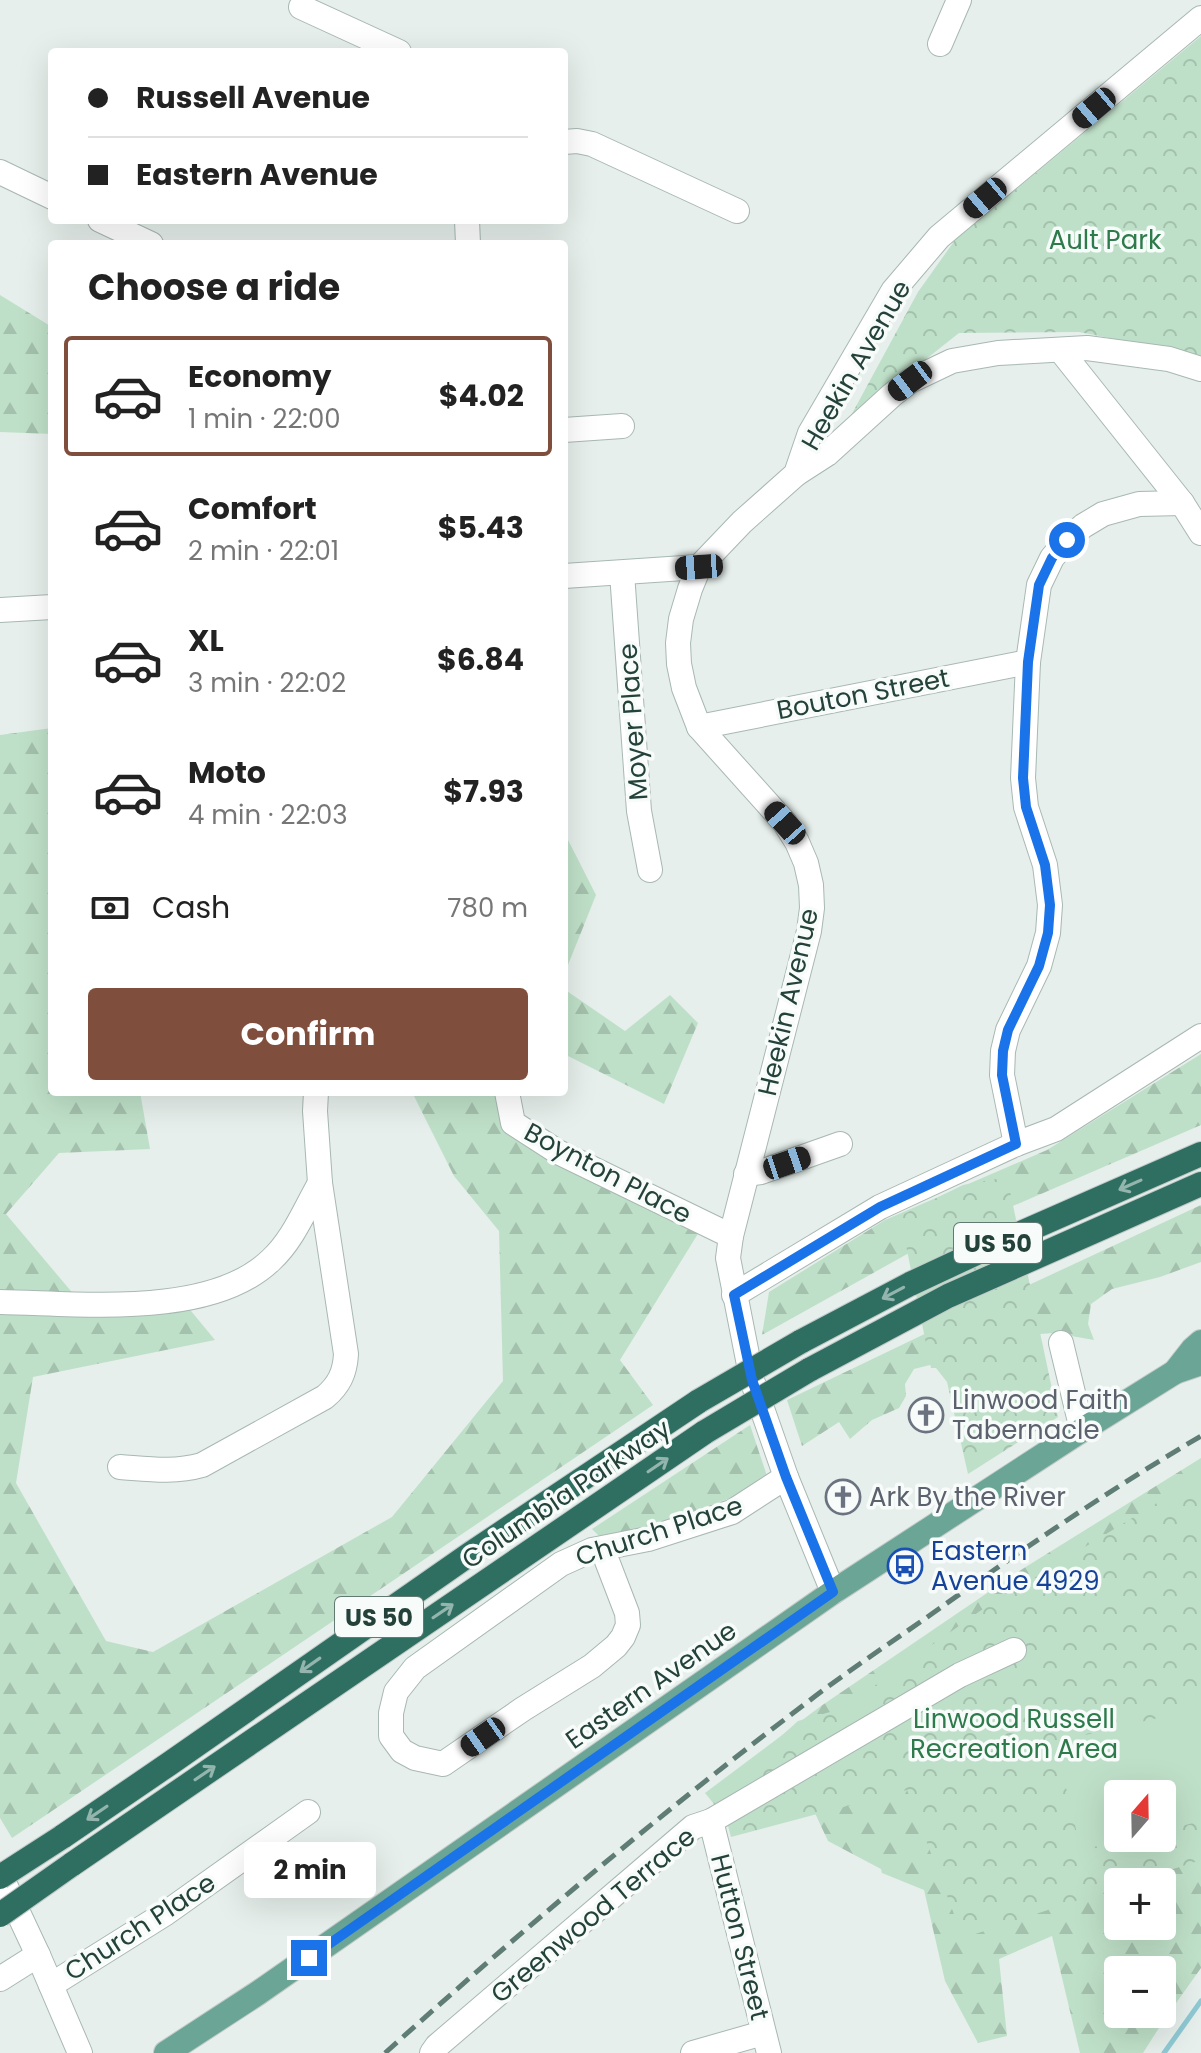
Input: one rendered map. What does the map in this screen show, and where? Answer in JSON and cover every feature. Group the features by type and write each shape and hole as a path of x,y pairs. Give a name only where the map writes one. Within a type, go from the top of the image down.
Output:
{"highway":[{"name":"Columbia Parkway","path":"0,1876 62,1837 421,1587 699,1401 800,1342 910,1284 1201,1154"},
{"name":"Columbia Parkway","path":"0,1915 705,1432 809,1370 948,1296 1201,1184"}],"main road":[{"path":"1175,1372 1201,1342"},
{"path":"1175,1372 1201,1363"},
{"name":"Eastern Avenue","path":"166,2053 271,1984 833,1592 1175,1372"}],"street":[{"path":"940,44 959,0"},
{"path":"301,7 390,48"},
{"name":"Heekin Avenue","path":"833,1592 786,1477 752,1380 728,1258 746,1174 809,931 811,885 806,863 785,823 699,727 684,688 679,664 681,619 699,567 742,522 796,474 810,433 893,291 939,237 1201,18"},
{"path":"568,142 592,144 737,211"},
{"path":"0,172 48,195"},
{"path":"108,224 142,240"},
{"path":"796,474 827,454 910,381 952,361 998,353 1087,348 1169,359 1201,369"},
{"path":"1061,351 1182,503 1201,533"},
{"path":"568,430 622,426"},
{"path":"1016,1144 1002,1075 1003,1051 1008,1030 1039,966 1048,933 1050,905 1045,865 1026,807 1023,778 1028,662 1039,585 1052,558 1067,540 1103,514 1139,504 1182,503"},
{"path":"568,576 699,567"},
{"name":"Moyer Place","path":"622,573 639,811 650,870"},
{"path":"0,610 48,607"},
{"name":"Bouton Street","path":"699,727 1028,662"},
{"path":"734,1295 880,1207 1016,1144 1056,1129 1201,1036"},
{"path":"120,1467 168,1471 202,1465 325,1397 342,1378 346,1354 320,1183 316,1096"},
{"name":"Boynton Place","path":"508,1096 513,1123 535,1138 731,1236"},
{"path":"746,1174 761,1172 840,1144"},
{"path":"0,1302 151,1304 182,1300 235,1285 272,1260 287,1242 320,1183"},
{"path":"1061,1343 1082,1430"},
{"name":"Church Place","path":"602,1548 627,1613 628,1625 616,1646 592,1666 443,1764 415,1758 402,1751 391,1736 391,1713 396,1692 415,1668 561,1564 592,1550 602,1548 648,1539 732,1512 786,1477"},
{"name":"Greenwood Terrace","path":"432,2053 693,1827 711,1821 960,1675 1014,1650"},
{"name":"Church Place","path":"51,1985 166,1913 308,1812"},
{"name":"Hutton Street","path":"711,1821 766,2043"},
{"path":"0,1876 80,2053"},
{"name":"Church Place","path":"0,1979 38,1955"},
{"path":"693,2053 766,2043"}],"green space":[{"name":"Ault Park","path":"1201,36 1201,356 1079,332 959,333 848,421 918,292 955,240"},
{"path":"0,295 48,325 48,434 0,432"},
{"path":"48,729 48,1096 141,1096 150,1149 59,1153 6,1214 81,1303 182,1300 215,1340 33,1377 16,1483 106,1641 153,1652 392,1517 503,1381 499,1231 454,1176 414,1096 508,1096 513,1123 704,1224 620,1360 653,1405 12,1838 0,1818 0,735"},
{"path":"568,840 596,895 568,965"},
{"path":"568,992 625,1031 670,995 698,1023 664,1104 568,1056"},
{"path":"1201,1054 1201,1125 927,1243 762,1335 769,1292 885,1220 1047,1150"},
{"path":"1007,1177 1058,1417 968,1474 947,1382 936,1368 931,1368 900,1216 963,1185"},
{"path":"1201,1205 1201,1262 1160,1277 1112,1289 1091,1304 1088,1324 1094,1340 1054,1333 1027,1335 914,1369 905,1384 906,1396 899,1408 872,1420 850,1439 839,1422 802,1446 787,1400"},
{"path":"750,1425 767,1476 737,1496 604,1541 592,1529"},
{"path":"1201,1458 1201,1514 718,1809 705,1793 821,1706 1024,1568"},
{"name":"Linwood Russell Recreation Area","path":"1201,1476 1201,1860 1176,1868 1104,1868 1104,1892 963,1938 907,1790 731,1837 719,1792 798,1721 873,1700 870,1689 980,1611"},
{"path":"950,1692 1054,1884 1129,1852 1176,1852 1176,1832 1201,1821 1201,1968 1176,2003 1176,1956 1104,1956 1104,2028 1159,2028 1143,2053 1080,2053 1052,1936 999,1959 1007,2036 978,2043 945,1981 924,1890 882,1873 881,1869 828,1841 799,1779"},
{"path":"1201,1708 1201,1821 1176,1827 1176,1780 1104,1780 1104,1844 1081,1850 1055,1742"}],"waterway":[{"path":"1164,2053 1201,2001"}],"railway":[{"path":"385,2053 594,1872 700,1785 824,1690 1065,1522 1201,1436"}],"place":[{"name":"Linwood Faith Tabernacle","path":"926,1415"},
{"name":"Ark By the River","path":"843,1497"},
{"name":"Eastern Avenue 4929","path":"905,1566"}],"route":[{"path":"309,1958 833,1592 786,1477 752,1380 734,1295 880,1207 1016,1144 1002,1075 1003,1051 1008,1030 1039,966 1048,933 1050,905 1045,865 1026,807 1023,778 1028,662 1039,585 1052,558 1067,540"}]}
